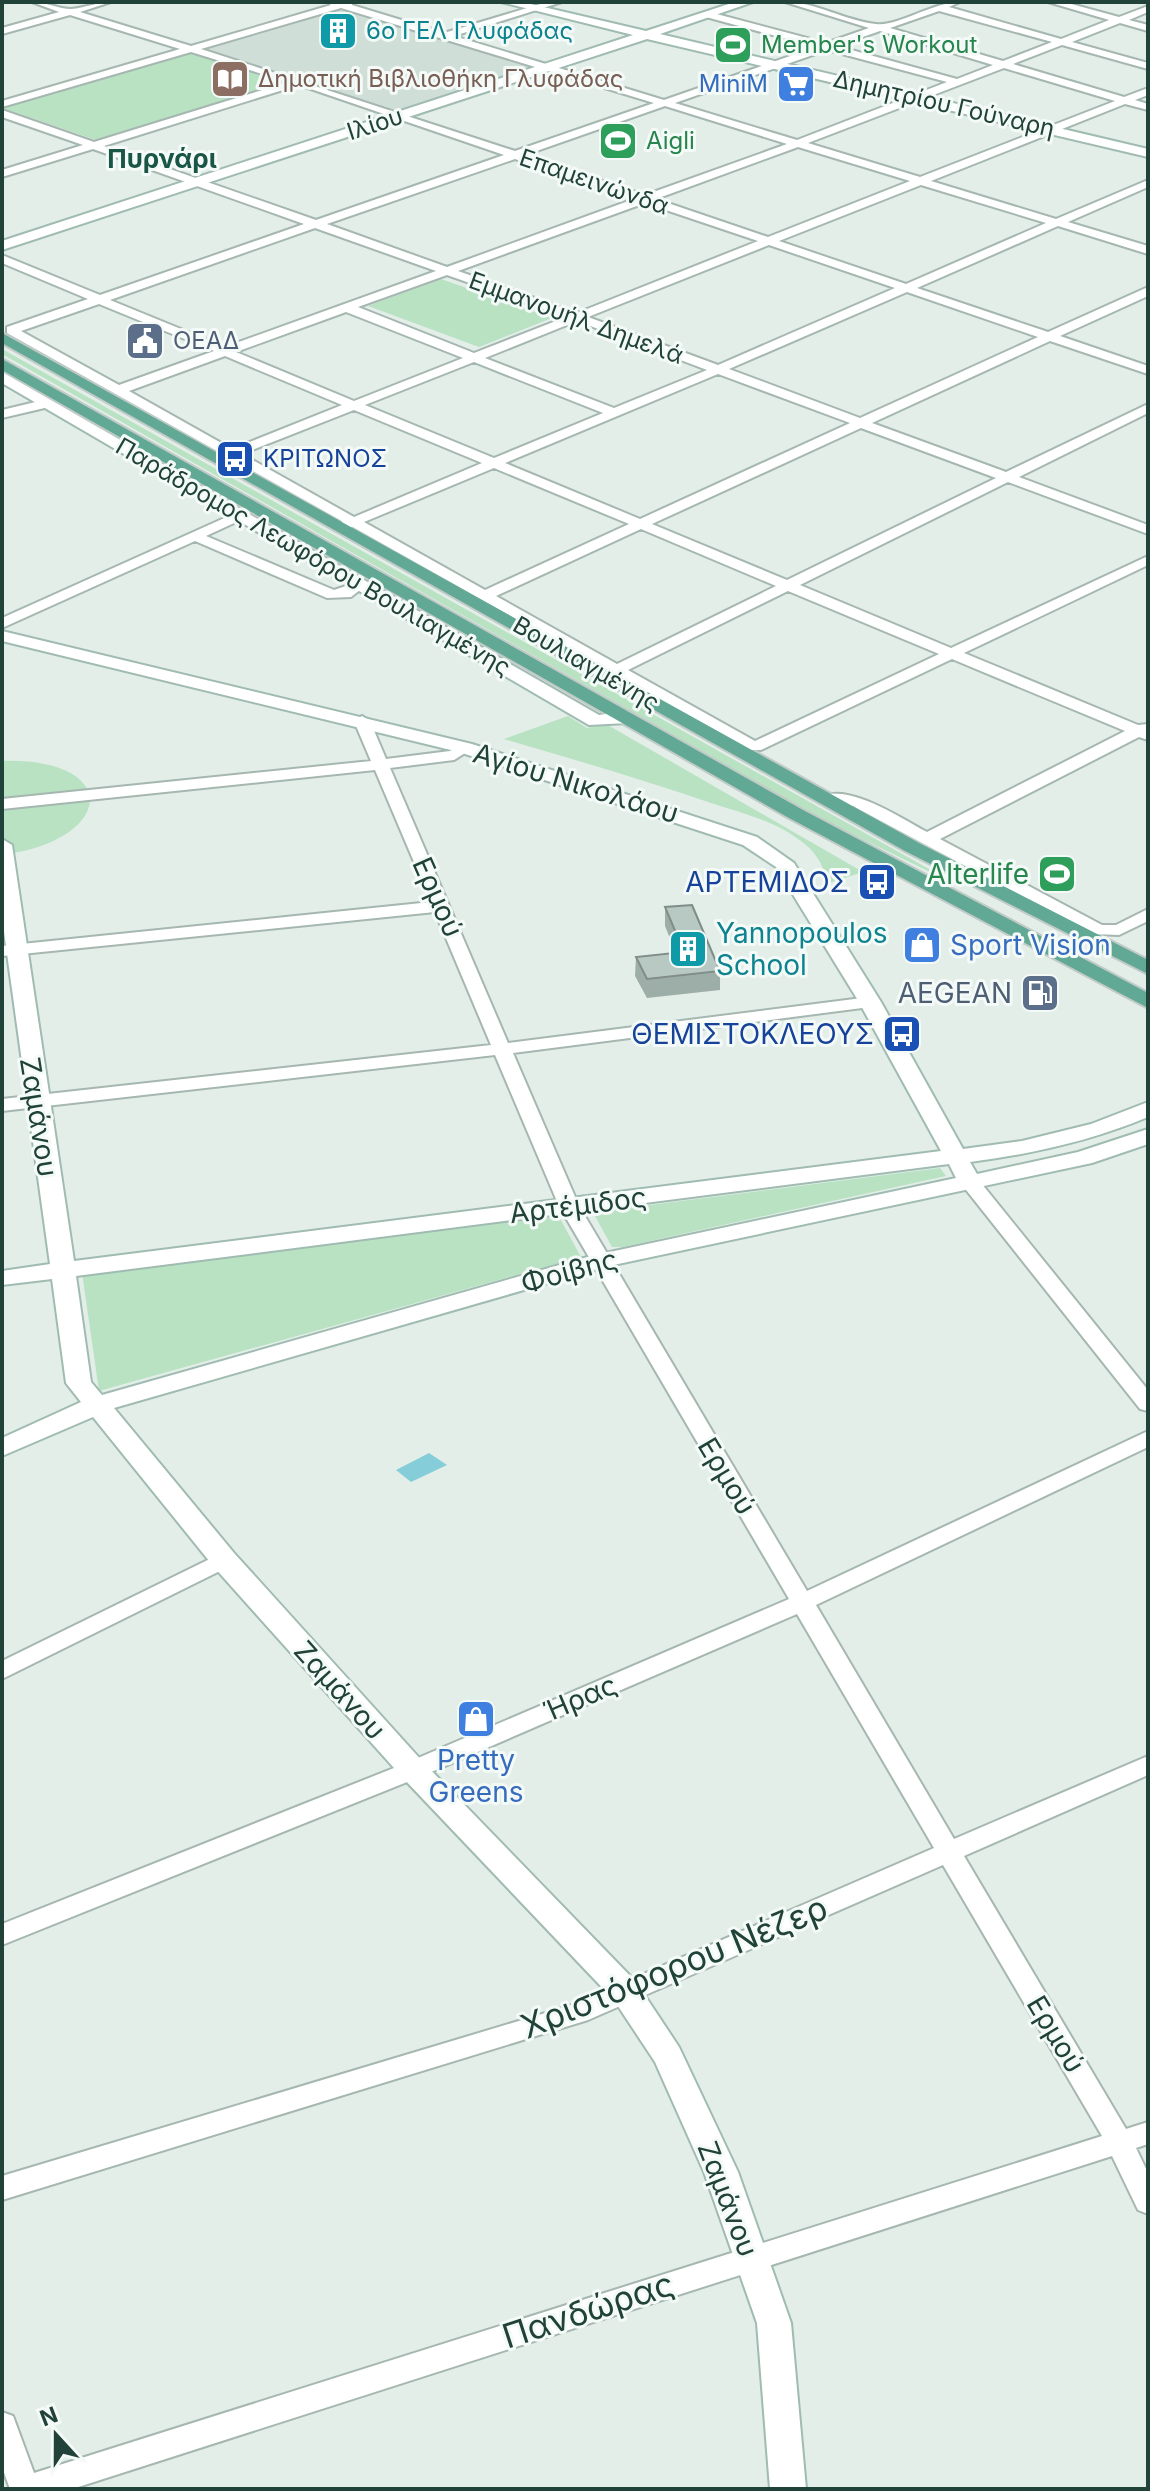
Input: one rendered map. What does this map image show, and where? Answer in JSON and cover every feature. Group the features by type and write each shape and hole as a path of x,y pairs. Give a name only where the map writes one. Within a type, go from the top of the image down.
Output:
{"main road":[{"name":"Βουλιαγμένης","path":"6,333 588,660 826,800 1148,968"},
{"name":"Βουλιαγμένης","path":"2,364 847,842 1148,1002"},
{"path":"1053,906 1079,934"}],"street":[{"name":"Επαμεινώνδα","path":"37,2 401,116 1148,370"},
{"path":"2,31 106,2"},
{"name":"Δημητρίου Γούναρη","path":"507,2 530,10 1148,153"},
{"path":"447,35 557,2"},
{"name":"Ιλίου","path":"2,246 747,2"},
{"path":"790,2 1148,107"},
{"path":"917,2 1148,66"},
{"path":"6,333 955,2"},
{"path":"1053,2 1148,28"},
{"path":"2,104 342,3 1148,250"},
{"path":"119,390 343,306 799,143 1148,9"},
{"path":"709,15 954,81"},
{"path":"2,174 298,82"},
{"path":"233,453 1148,91"},
{"name":"Εμμανουήλ Δημελά","path":"2,113 580,318 1148,530"},
{"path":"6,333 119,390 233,453 347,525 717,370 1148,183"},
{"path":"2,259 641,527 1145,731"},
{"path":"486,595 641,527 1148,291"},
{"path":"343,306 615,413"},
{"name":"Παράδρομος Λεωφόρου Βουλιαγμένης","path":"2,377 358,586 596,721 627,717"},
{"path":"2,414 48,403"},
{"path":"618,669 1148,408"},
{"path":"2,624 240,515"},
{"path":"280,538 299,532"},
{"path":"193,535 332,595 346,594 358,586"},
{"path":"428,570 486,595 588,660 618,669 755,747 1148,560"},
{"name":"Αγίου Νικολάου","path":"2,636 465,748 700,822 750,841 784,863 870,1002 970,1182"},
{"name":"Ερμού","path":"362,721 569,1206 1120,2143 1148,2202"},
{"path":"927,839 1145,731"},
{"path":"2,804 379,765 454,755 465,748"},
{"path":"826,800 856,801 1053,906 1109,932 1148,914"},
{"name":"Ζαμάνου","path":"2,845 9,950 36,1101 79,1383 224,1560 413,1770 625,1991 668,2056 721,2172 774,2323 788,2489"},
{"path":"9,950 442,906"},
{"path":"2,1105 503,1049 870,1002"},
{"name":"Αρτέμιδος","path":"2,1278 956,1156 1060,1140 1148,1109"},
{"name":"Φοίβης","path":"2,1448 96,1405 600,1261 970,1182 1124,1146 1148,1136"},
{"path":"1124,1146 1148,1142"},
{"path":"970,1182 1148,1404"},
{"name":"Ήρας","path":"2,1935 413,1770 801,1603 1148,1438"},
{"path":"2,1671 224,1560"},
{"name":"Χριστόφορου Νέζερ","path":"2,2188 579,2013 1148,1765"},
{"name":"Πανδώρας","path":"27,2489 1148,2133"},
{"path":"2,2425 27,2489"}],"shaded area":[{"path":"340,10 539,68 403,112 204,50"}],"green space":[{"path":"191,53 285,82 96,140 2,108"},
{"path":"441,279 552,318 479,347 368,306"},
{"path":"2,349 961,887 825,821 2,354"},
{"path":"568,716 587,728 606,724 863,872 826,884 821,864 809,848 788,832 766,822 632,777 504,739"},
{"path":"2,761 41,763 68,772 84,785 90,800 84,817 68,833 40,846 2,855"},
{"path":"940,1168 946,1176 623,1247 612,1247 595,1216 618,1209"},
{"path":"557,1213 581,1257 99,1391 82,1273"}],"water":[{"path":"429,1453 447,1465 411,1482 396,1470"}],"building":[{"path":"692,905 720,971 647,979 636,957 684,952 665,907"}],"place":[{"name":"6ο ΓΕΛ Γλυφάδας","path":"338,31"},
{"name":"Member's Workout","path":"733,45"},
{"name":"Δημοτική Βιβλιοθήκη Γλυφάδας","path":"230,79"},
{"name":"MiniM","path":"796,84"},
{"name":"Aigli","path":"618,141"},
{"name":"ΟΕΑΔ","path":"145,341"},
{"name":"ΚΡΙΤΩΝΟΣ","path":"235,459"},
{"name":"Alterlife","path":"1057,874"},
{"name":"ΑΡΤΕΜΙΔΟΣ","path":"877,882"},
{"name":"Sport Vision","path":"922,945"},
{"name":"Yannopoulos School","path":"688,949"},
{"name":"AEGEAN","path":"1040,993"},
{"name":"ΘΕΜΙΣΤΟΚΛΕΟΥΣ","path":"902,1034"},
{"name":"Pretty Greens","path":"476,1719"}],"district":[{"name":"Πυρνάρι","path":"162,159"}]}
